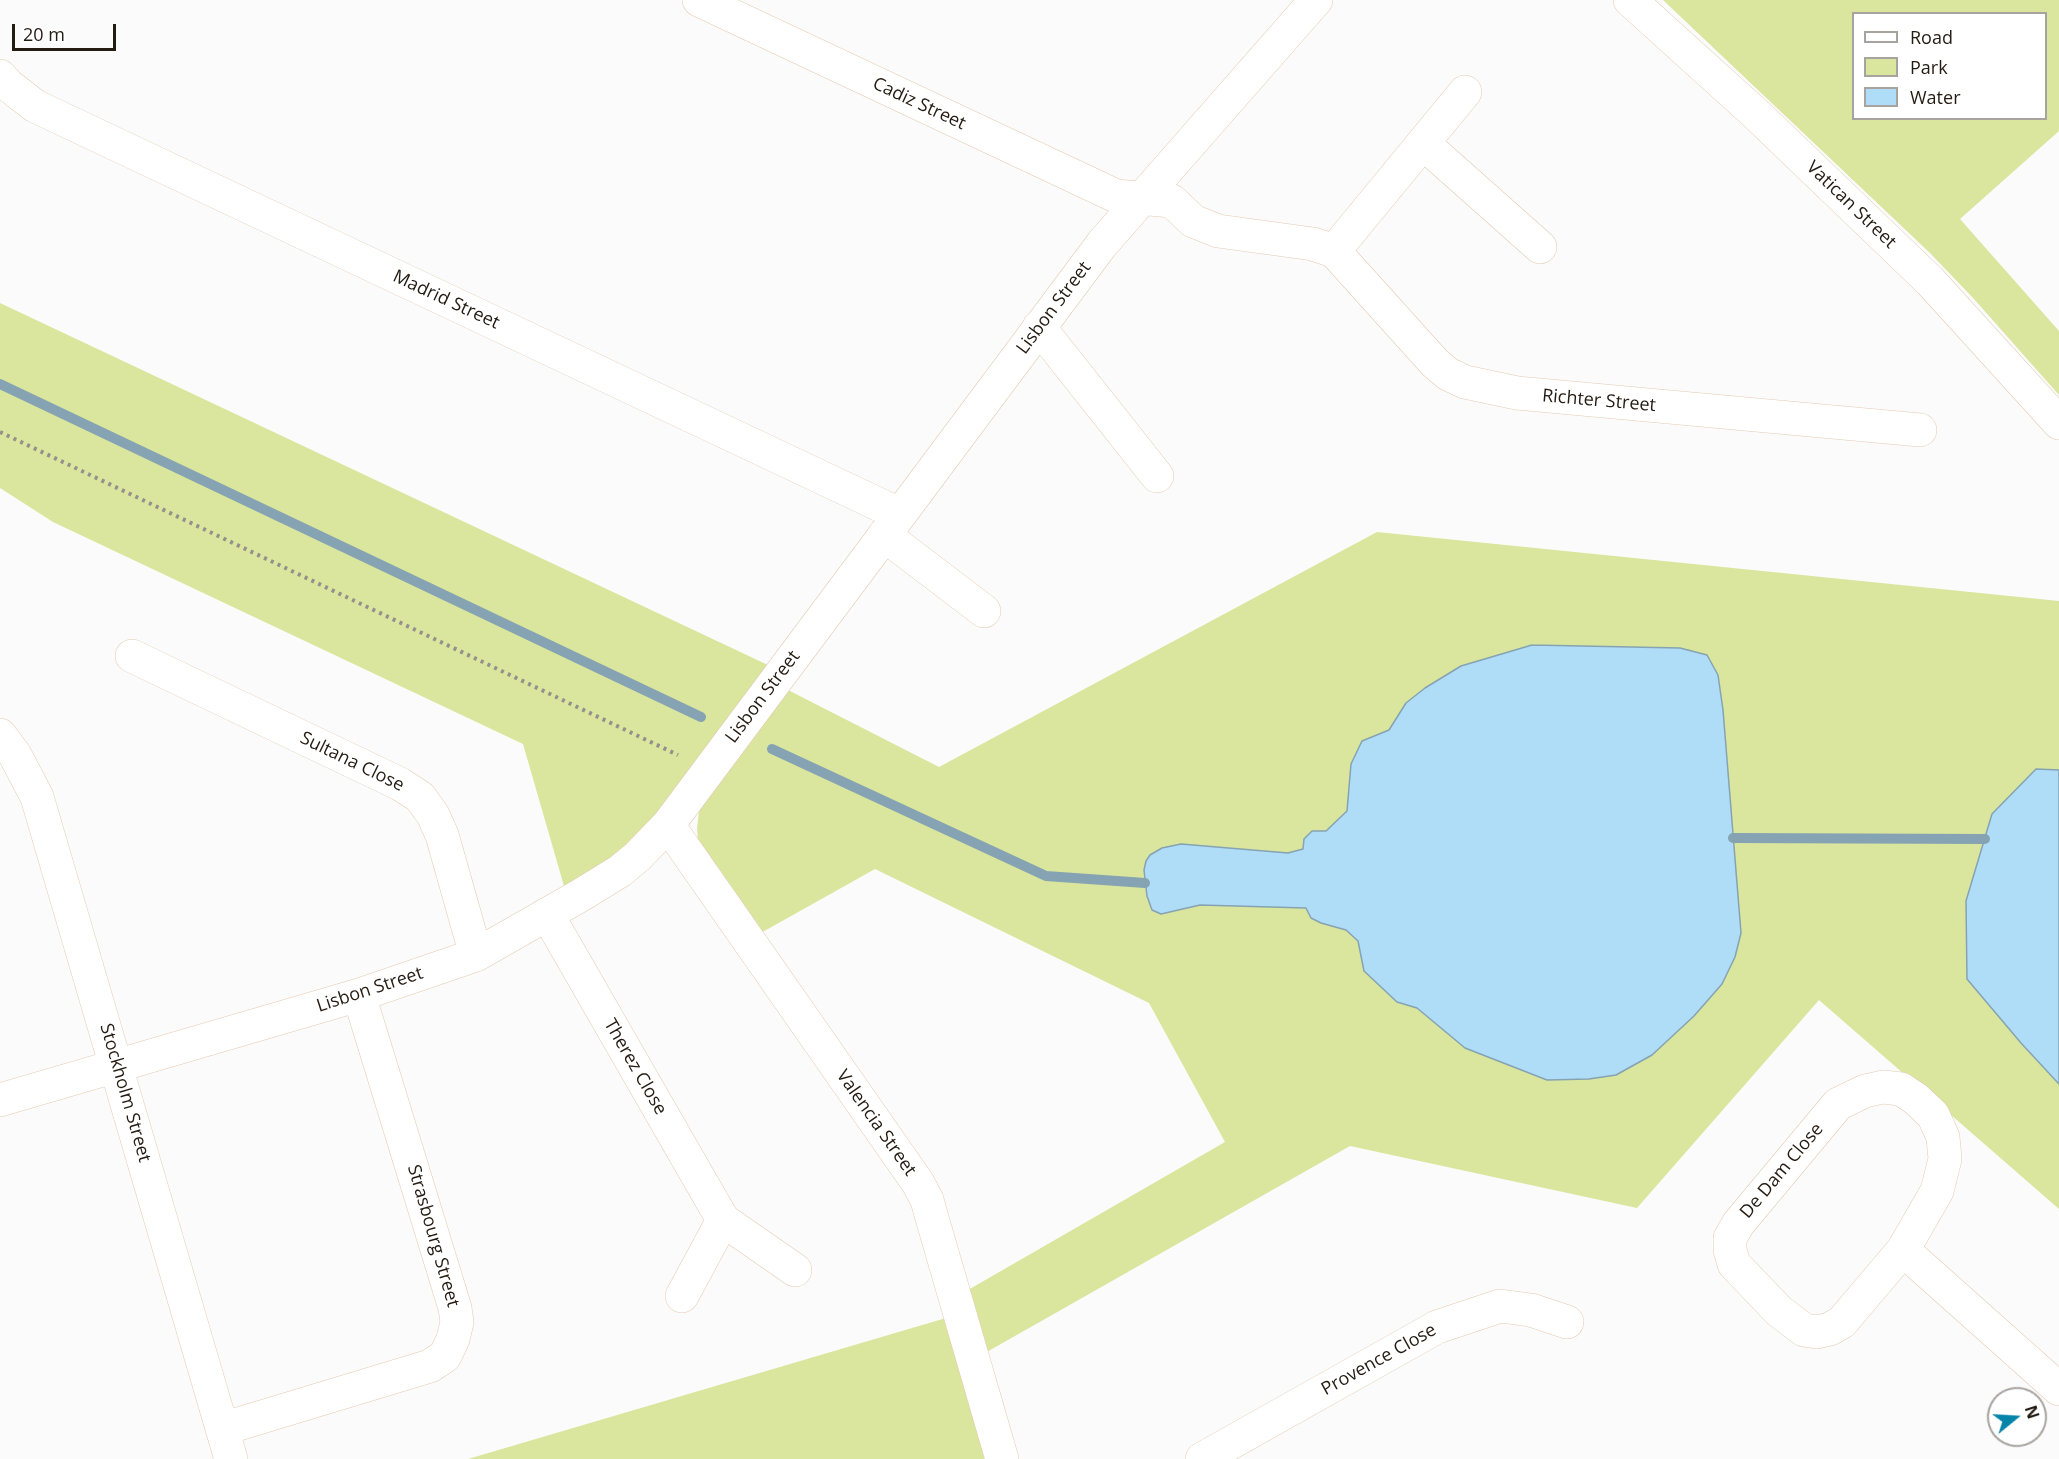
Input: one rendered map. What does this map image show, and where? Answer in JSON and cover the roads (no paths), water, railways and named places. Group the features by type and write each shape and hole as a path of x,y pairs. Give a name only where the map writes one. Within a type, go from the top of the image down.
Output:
{"street":[{"name":"Cadiz Street","path":"699,0 742,9 1116,196 1141,199"},
{"name":"Lisbon Street","path":"0,1100 360,995 476,955 620,871 637,857 668,825 1102,244 1316,0"},
{"name":"Vatican Street","path":"1630,0 1756,114 1930,280 2059,423"},
{"name":"Madrid Street","path":"0,76 8,86 34,106 892,524 984,611"},
{"path":"1141,199 1172,201 1193,220 1218,231 1313,244 1334,251 1465,92"},
{"path":"1423,143 1540,247"},
{"name":"Richter Street","path":"1334,251 1435,363 1448,374 1465,382 1517,393 1920,430"},
{"path":"1039,327 1157,476"},
{"name":"Sultana Close","path":"132,656 400,784 420,797 433,815 442,835 476,955"},
{"name":"Stockholm Street","path":"0,735 15,755 37,797 226,1444"},
{"name":"Valencia Street","path":"668,825 918,1183 927,1200 1002,1459"},
{"name":"Therez Close","path":"547,914 723,1220 795,1269"},
{"name":"Strasbourg Street","path":"226,1444 430,1366 445,1356 453,1339 457,1322 453,1300 360,995"},
{"name":"De Dam Close","path":"1883,1087 1900,1089 1916,1099 1933,1115 1943,1137 1945,1159 1937,1191 1903,1250 1842,1322 1830,1329 1817,1332 1804,1330 1779,1311 1746,1278 1734,1264 1730,1250 1730,1238 1738,1224 1838,1104 1865,1091 1883,1087"},
{"path":"682,1296 723,1220"},
{"path":"1903,1250 2059,1389"},
{"name":"Provence Close","path":"1202,1459 1437,1327 1500,1306 1531,1310 1567,1322"}],"water":[{"path":"1532,645 1680,648 1707,655 1718,675 1723,710 1741,933 1735,957 1722,984 1694,1016 1652,1055 1616,1075 1589,1079 1547,1080 1465,1048 1417,1008 1397,1002 1364,971 1358,941 1346,930 1311,918 1306,908 1200,905 1161,914 1152,910 1147,896 1144,870 1150,855 1162,848 1181,844 1288,853 1303,849 1304,839 1312,831 1326,831 1347,811 1351,764 1362,741 1389,730 1406,703 1425,688 1461,666"},
{"path":"2036,769 2059,770 2059,1084 1967,979 1966,901 1992,814"}],"waterway":[{"path":"0,384 701,717"},
{"path":"772,749 1046,876 1145,883"},
{"path":"1733,838 1985,839"}]}
